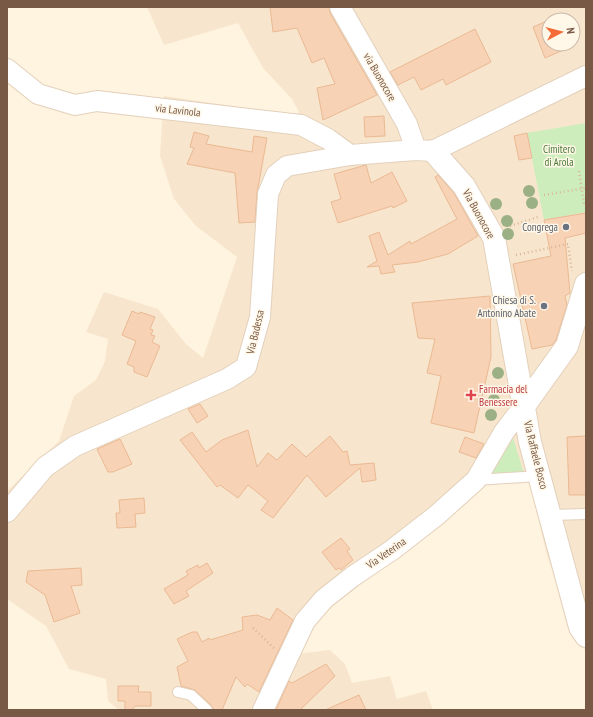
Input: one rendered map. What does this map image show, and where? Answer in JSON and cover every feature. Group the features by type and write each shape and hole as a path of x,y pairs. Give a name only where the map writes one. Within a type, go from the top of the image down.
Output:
{"street":[{"name":"via Buonocore","path":"340,7 406,124 424,150"},
{"name":"via Lavinola","path":"7,69 38,94 75,105 97,102 301,125 328,139 350,155"},
{"path":"424,150 586,76"},
{"name":"Via Badessa","path":"7,512 45,468 75,446 227,379 246,367 260,317 268,194 276,175 287,166 350,155 424,150"},
{"name":"Via Buonocore","path":"424,150 464,186 494,238 524,406"},
{"name":"Via Raffaele Bosco","path":"579,278 566,346 524,406 530,442 539,476 551,515 580,627 586,636"},
{"path":"516,364 531,366 558,358"},
{"name":"Via Veterina","path":"268,707 288,655 305,621 324,599 352,577 392,550 432,520 476,480 504,432 524,406"}],"lane":[{"path":"476,480 539,476"},
{"path":"551,515 586,514"},
{"path":"178,692 191,695 207,710"}],"path":[{"path":"579,171 584,204"},
{"path":"544,195 586,188"},
{"path":"506,228 538,217"},
{"path":"508,256 568,244 579,278"},
{"path":"253,628 274,648 288,655"}],"shaded area":[{"path":"147,7 586,7 586,651 576,639 546,552 529,479 494,479 467,491 328,603 296,654 330,650 345,664 352,683 390,676 397,699 426,691 433,710 119,710 108,701 106,679 69,669 46,626 7,599 7,491 59,441 74,396 96,380 105,361 108,339 86,332 104,292 158,309 186,344 203,358 237,257 196,226 174,199 160,156 164,96 259,110 293,120 299,112 292,99 263,68 238,23 164,45"}],"green space":[{"name":"Cimitero di Arola","path":"586,123 586,212 544,220 527,133"},
{"path":"512,435 524,473 482,476"}],"building":[{"path":"270,7 329,7 330,13 377,95 323,120 317,88 335,84 324,58 312,63 297,28 273,32"},
{"path":"541,24 541,48 533,27"},
{"path":"475,29 491,62 446,85 443,79 421,90 414,77 398,85 390,72"},
{"path":"543,52 559,52 545,58"},
{"path":"384,116 385,136 365,137 364,117"},
{"path":"194,132 209,136 206,144 252,152 254,136 267,138 257,193 255,222 239,223 235,173 187,164 194,148 190,147"},
{"path":"527,133 532,158 519,160 514,136"},
{"path":"366,165 371,183 392,172 407,201 393,208 392,206 338,223 331,202 341,199 334,174"},
{"path":"438,175 454,193 478,236 448,254 418,262 392,265 395,272 381,274 379,266 367,267 377,261 369,236 379,232 388,255 410,241 411,244 457,219 435,177"},
{"name":"Chiesa di S. Antonino Abate","path":"586,213 586,233 565,238 570,293 565,296 567,305 556,340 552,345 532,349 513,264 551,256 544,220"},
{"path":"490,296 491,357 474,433 431,423 441,376 427,373 435,339 418,338 412,303"},
{"path":"132,311 155,317 150,329 153,330 151,335 155,336 152,342 160,346 147,377 134,372 134,367 127,364 136,341 122,335"},
{"path":"200,404 208,416 197,423 188,409"},
{"path":"248,430 257,467 268,453 277,460 292,444 306,457 330,436 343,452 347,451 350,465 374,463 376,480 362,482 360,468 326,497 307,475 273,518 261,510 268,501 248,485 238,498 220,485 217,487 180,440 192,432 206,452 222,440"},
{"path":"586,436 586,495 569,495 567,437"},
{"path":"465,437 484,444 476,458 459,452"},
{"path":"120,439 132,464 113,472 108,472 97,449"},
{"path":"144,498 145,513 135,514 136,527 117,528 116,513 120,513 119,500"},
{"path":"341,538 350,549 347,551 353,560 341,570 339,568 336,570 322,552"},
{"path":"207,563 213,573 186,591 189,596 174,604 164,589 188,575 186,571 198,565 199,568"},
{"path":"81,568 82,585 71,586 80,613 54,622 45,595 26,582 28,571"},
{"path":"277,608 293,620 259,692 247,684 245,687 236,677 222,710 214,710 211,705 195,690 181,686 177,667 188,661 177,639 192,632 197,632 202,642 209,638 210,640 243,630 242,617 257,615 270,620"},
{"path":"326,664 335,676 300,710 276,710 289,681 292,683"},
{"path":"118,686 139,686 138,692 151,692 151,706 135,706 132,710 125,710 125,701 118,701"},
{"path":"359,695 366,710 325,710"}],"place":[{"name":"Congrega","path":"566,227"},
{"name":"Chiesa di S. Antonino Abate","path":"544,306"},
{"name":"Farmacia del Benessere","path":"471,395"}]}
